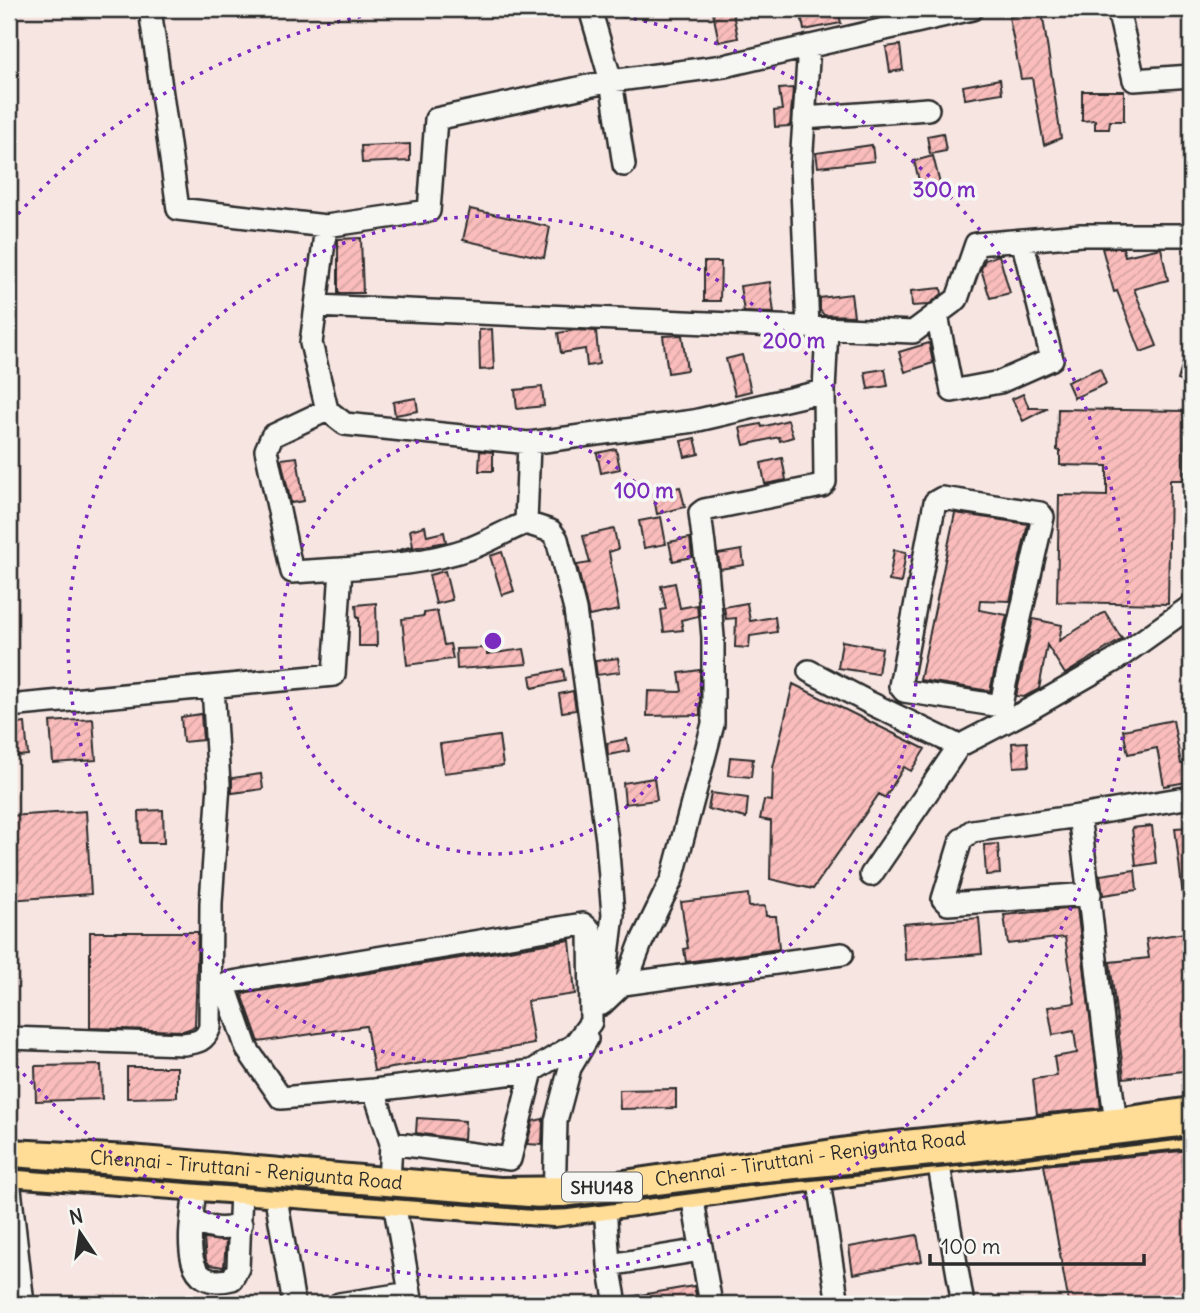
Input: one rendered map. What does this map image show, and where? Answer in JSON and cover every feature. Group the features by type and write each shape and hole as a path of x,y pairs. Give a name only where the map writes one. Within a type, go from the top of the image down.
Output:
{"main road":[{"name":"Chennai - Tiruttani - Renigunta Road","path":"9,1173 275,1192 391,1192 605,1206 692,1195 717,1181 867,1148 1116,1122 1191,1111"},
{"name":"Chennai - Tiruttani - Renigunta Road","path":"554,1202 584,1190 818,1176 938,1160 1191,1134"},
{"name":"Chennai - Tiruttani - Renigunta Road","path":"9,1153 130,1159 391,1192"}],"street":[{"path":"150,9 177,209 326,226 429,211 436,119 611,81 724,66 972,9"},
{"path":"590,9 611,81 624,165"},
{"path":"1118,9 1134,80 1191,76"},
{"path":"602,1003 627,980 641,943 672,879 713,724 713,637 708,569 699,513 822,486 825,482 824,391 801,165 809,46"},
{"path":"804,118 928,109"},
{"path":"326,226 311,343 327,410 345,424 529,443 694,421 824,391"},
{"path":"316,306 913,332 957,299 976,244 1080,235 1191,235"},
{"path":"937,314 952,391 1000,382 1052,359 1022,240"},
{"path":"327,410 272,436 266,450 292,572 414,564 473,547 507,529 526,523 551,531 557,539 575,610 607,839 613,915 602,1003 594,1026 570,1068 556,1121 554,1202"},
{"path":"526,523 529,443"},
{"path":"942,498 1040,513 1043,517 1003,714 904,691 900,686 935,502 942,498"},
{"path":"9,706 334,676 341,569"},
{"path":"871,876 960,746 1003,714 1114,661 1191,606"},
{"path":"809,671 960,746"},
{"path":"9,1038 184,1044 199,1042 207,1037 210,1027 211,902 219,783 213,687"},
{"path":"1090,894 948,904 943,899 961,840 972,831 1191,797"},
{"path":"1079,816 1090,894 1102,1029 1116,1122"},
{"path":"583,924 590,930 591,1022 574,1045 532,1070 374,1090 281,1098 247,1049 226,989 227,984 583,924"},
{"path":"623,984 842,954"},
{"path":"391,1143 510,1159 532,1070"},
{"path":"339,1304 411,1299 391,1192 391,1143 374,1090"},
{"path":"938,1160 963,1304"},
{"path":"818,1176 838,1304"},
{"path":"9,1180 11,1226 23,1304"},
{"path":"195,1186 190,1258 194,1270 206,1279 214,1281 232,1279 236,1274 242,1190"},
{"path":"275,1192 294,1304"},
{"path":"692,1195 711,1304"},
{"path":"605,1206 609,1265 616,1304"},
{"path":"193,1219 203,1226 218,1228 233,1228 241,1224"},
{"path":"609,1265 701,1250"}],"building":[{"path":"732,9 738,38 719,42 713,13"},
{"path":"800,9 838,9 841,23 804,30"},
{"path":"1042,11 1061,138 1044,145 1032,78 1021,79 1009,17"},
{"path":"900,45 903,70 890,72 886,47"},
{"path":"1000,79 1002,93 965,99 963,86"},
{"path":"793,88 790,126 775,127 774,111 782,110 779,89"},
{"path":"1082,91 1124,91 1124,121 1110,121 1109,129 1095,129 1095,120 1082,121"},
{"path":"943,133 946,151 930,154 927,136"},
{"path":"410,144 410,161 362,163 361,146"},
{"path":"872,145 874,161 818,167 816,153"},
{"path":"933,156 940,184 921,188 914,161"},
{"path":"470,209 550,227 544,258 463,240"},
{"path":"361,238 363,293 338,293 338,239"},
{"path":"1102,248 1123,248 1125,256 1161,248 1168,280 1134,289 1157,346 1141,352 1117,291 1114,292"},
{"path":"999,255 1010,293 990,298 981,269 985,260"},
{"path":"704,262 721,262 720,301 704,301"},
{"path":"770,282 774,313 744,312 740,286"},
{"path":"941,288 942,294 928,305 912,306 911,291"},
{"path":"851,294 854,316 824,315 820,310 820,298"},
{"path":"492,329 494,369 480,370 479,330"},
{"path":"575,330 596,331 599,364 587,366 585,349 561,353 558,333"},
{"path":"682,335 687,370 668,373 663,336"},
{"path":"929,343 933,363 905,372 899,352"},
{"path":"1188,345 1191,345 1191,384 1178,380"},
{"path":"742,355 751,391 735,395 726,359"},
{"path":"1100,368 1106,384 1074,398 1067,382"},
{"path":"885,369 888,386 868,389 865,372"},
{"path":"542,387 544,406 517,409 515,390"},
{"path":"1023,394 1029,408 1048,408 1023,421 1012,399"},
{"path":"416,398 418,411 395,415 393,402"},
{"path":"1058,409 1185,411 1184,480 1170,480 1168,604 1057,602 1059,495 1107,496 1107,466 1060,465 1060,451 1057,450"},
{"path":"788,420 793,437 780,441 779,437 744,445 740,428 761,424 762,427"},
{"path":"695,438 699,454 685,457 681,441"},
{"path":"616,449 620,469 601,473 597,453"},
{"path":"480,451 493,452 493,471 479,471"},
{"path":"297,457 304,501 291,503 281,459"},
{"path":"782,458 786,480 765,484 761,463"},
{"path":"680,487 685,507 657,514 653,493"},
{"path":"955,513 1028,524 1010,601 980,600 979,610 1007,615 990,691 920,680"},
{"path":"661,517 666,544 644,548 639,521"},
{"path":"425,526 427,536 444,532 446,542 396,551 413,546 410,530"},
{"path":"614,529 618,549 609,552 619,610 589,616 577,565 590,563 583,536"},
{"path":"690,538 692,557 673,561 669,542"},
{"path":"742,550 744,565 720,569 718,554"},
{"path":"894,550 906,552 901,583 889,581"},
{"path":"502,552 514,591 502,595 490,556"},
{"path":"445,571 452,600 436,604 429,575"},
{"path":"675,583 680,608 697,605 698,616 681,620 683,630 664,632 661,610 666,609 661,586"},
{"path":"376,603 377,646 359,646 356,605"},
{"path":"747,603 750,621 775,617 777,632 750,636 749,648 735,647 736,618 726,619 724,607"},
{"path":"437,611 444,645 450,644 453,659 407,665 402,619"},
{"path":"1105,612 1122,639 1065,674 1047,645 1039,689 1024,697 1016,696 1033,619 1062,625 1059,641"},
{"path":"842,641 882,648 878,674 838,668"},
{"path":"487,648 487,654 524,649 527,664 457,669 456,649"},
{"path":"618,658 620,672 597,675 595,661"},
{"path":"563,669 565,681 532,688 530,676"},
{"path":"700,670 700,715 647,716 648,691 680,692 679,673"},
{"path":"793,684 925,749 911,771 904,767 885,798 879,794 813,889 770,879 771,821 760,819 764,800 772,801 773,768"},
{"path":"573,691 576,710 562,712 559,694"},
{"path":"201,714 203,740 183,742 181,717"},
{"path":"93,719 96,760 53,763 50,722"},
{"path":"1173,720 1187,782 1164,786 1157,748 1128,754 1123,730"},
{"path":"25,723 28,755 9,757 9,725"},
{"path":"499,736 503,766 444,773 440,744"},
{"path":"627,739 629,751 608,755 607,743"},
{"path":"1027,742 1029,766 1014,767 1012,743"},
{"path":"730,757 753,759 751,777 728,775"},
{"path":"261,774 263,789 232,793 232,778"},
{"path":"654,778 657,800 625,804 623,783"},
{"path":"711,793 748,798 746,818 708,809"},
{"path":"163,810 164,843 140,843 139,811"},
{"path":"86,811 91,894 9,900 9,816"},
{"path":"1152,826 1156,863 1136,866 1132,828"},
{"path":"1191,827 1191,904 1184,905 1175,828"},
{"path":"998,844 1000,874 986,875 984,845"},
{"path":"1135,870 1137,890 1103,895 1100,875"},
{"path":"748,894 749,907 765,906 766,916 776,916 779,949 686,962 684,949 688,948 681,902"},
{"path":"1077,908 1101,1108 1037,1114 1033,1079 1057,1076 1054,1057 1077,1053 1074,1031 1053,1035 1048,1007 1075,1003 1065,937 1008,944 1004,915"},
{"path":"979,918 982,954 905,960 903,924"},
{"path":"90,932 198,932 195,1027 183,1031 90,1028"},
{"path":"1191,932 1191,1070 1124,1078 1110,962 1149,958 1146,939"},
{"path":"570,940 575,994 527,1001 534,1044 374,1071 366,1026 259,1042 242,994"},
{"path":"101,1065 102,1099 36,1101 35,1066"},
{"path":"127,1067 177,1067 177,1097 127,1098"},
{"path":"676,1089 676,1108 620,1109 619,1090"},
{"path":"417,1118 465,1121 464,1140 416,1133"},
{"path":"543,1119 542,1145 527,1144 533,1121"},
{"path":"1191,1150 1191,1304 1069,1304 1044,1165"},
{"path":"917,1235 922,1261 853,1274 849,1247"},
{"path":"204,1239 226,1241 224,1267 210,1265 206,1260"},
{"path":"694,1286 698,1304 629,1304 628,1297"}],"railway":[{"path":"9,1168 537,1209 566,1208 746,1185 967,1164 1191,1137"}]}
